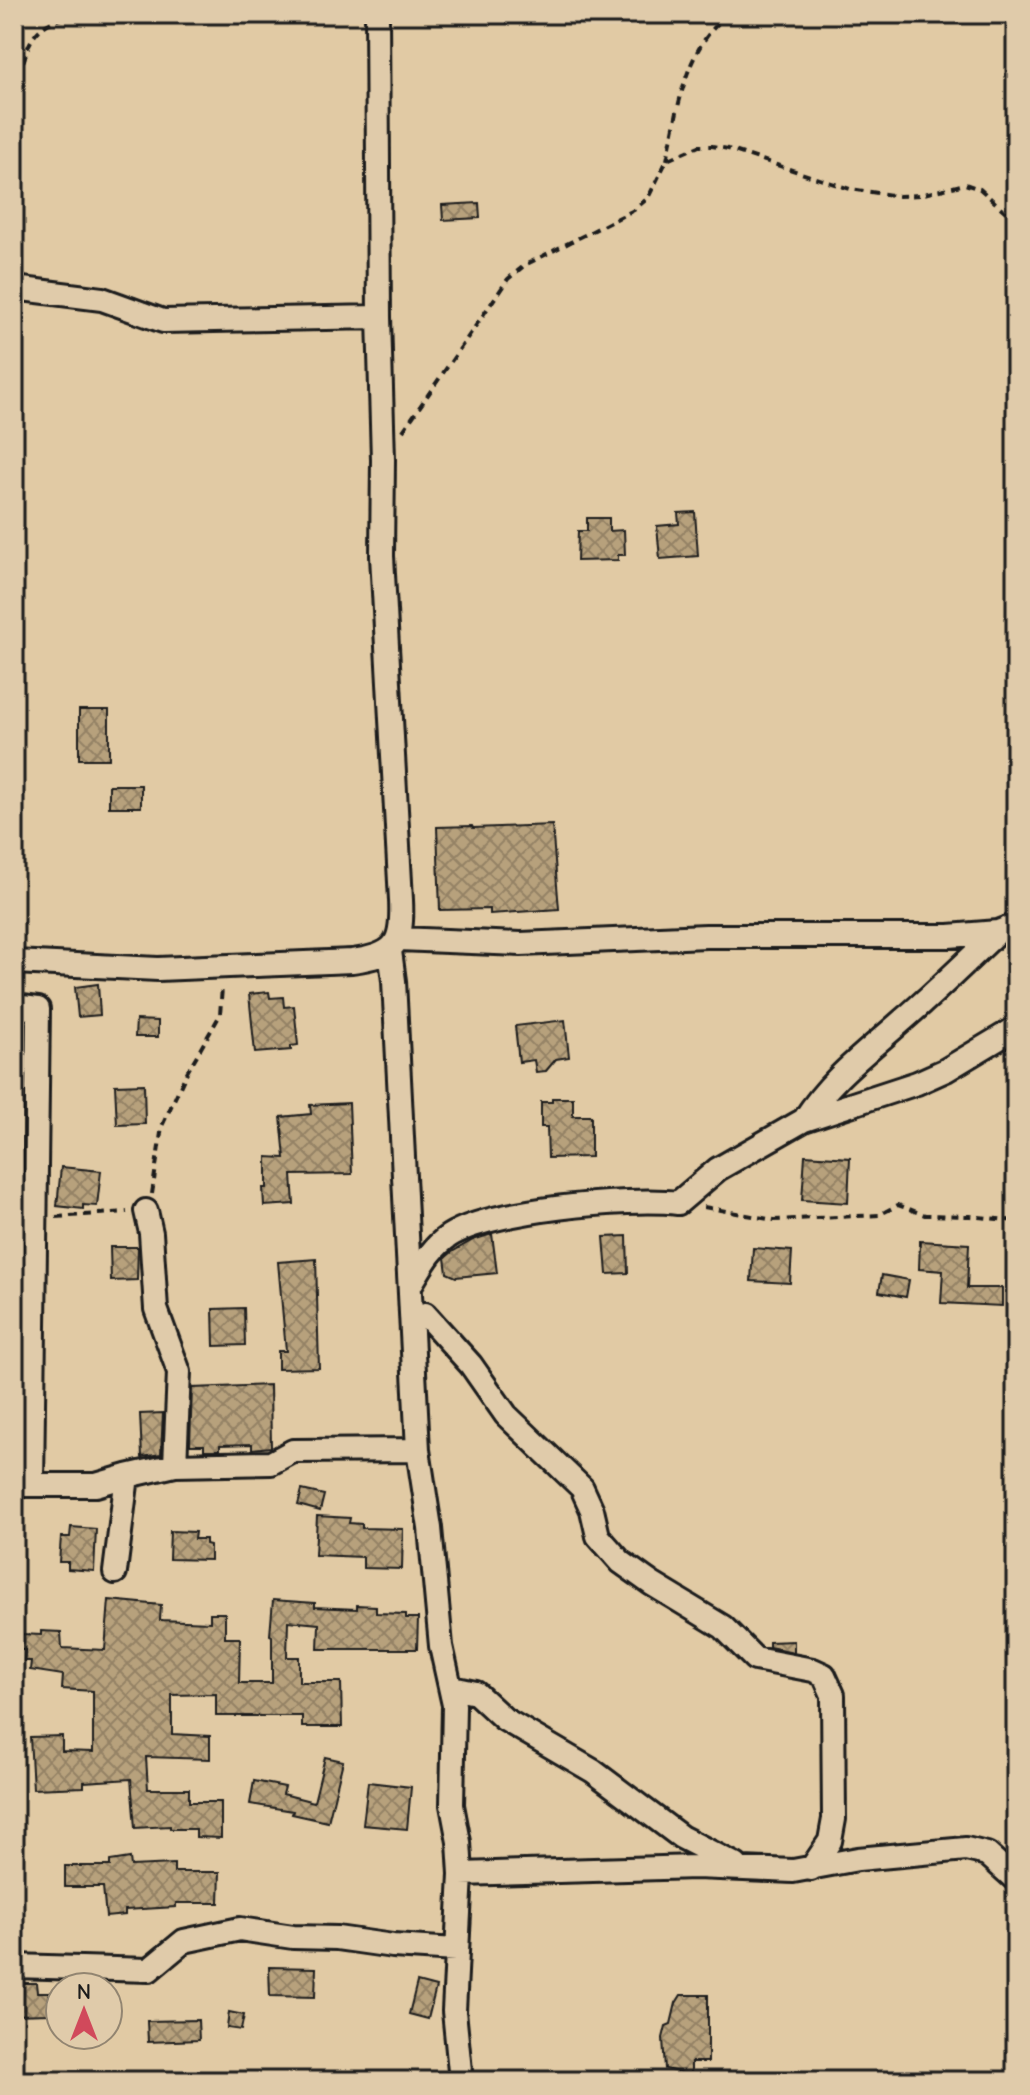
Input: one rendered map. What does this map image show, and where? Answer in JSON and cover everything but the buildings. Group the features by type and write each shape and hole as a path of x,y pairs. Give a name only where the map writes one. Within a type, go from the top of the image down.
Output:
{"street":[{"path":"377,14 382,556 402,913 394,945 394,981 418,1450 430,1528 438,1624 454,1705 452,1805 461,1874 454,2011 461,2081"},
{"path":"14,288 102,299 163,321 379,317"},
{"path":"14,962 120,969 221,966 352,961 375,958 394,945 521,944 706,936 949,936 1007,928"},
{"path":"804,1120 821,1093 842,1073 1007,928"},
{"path":"14,1006 38,1009 34,1218 23,1485 96,1485 175,1465 271,1463 293,1451 418,1450"},
{"path":"411,1285 427,1257 460,1229 550,1209 639,1202 678,1203 718,1169 804,1120 917,1083 946,1070 1016,1028"},
{"path":"146,1211 151,1233 156,1309 179,1372 175,1465"},
{"path":"425,1314 471,1365 506,1415 582,1488 592,1510 598,1536 621,1562 723,1627 755,1659 813,1670 824,1675 829,1682 833,1695 834,1819 830,1841 811,1869"},
{"path":"115,1572 127,1476"},
{"path":"452,1688 476,1693 504,1719 593,1771 681,1837 745,1869"},
{"path":"461,1874 696,1867 793,1871 858,1859 966,1849 987,1854 1016,1880"},
{"path":"14,1966 149,1970 184,1941 240,1929 293,1937 337,1938 456,1950"}],"path":[{"path":"14,72 21,67 38,29 78,14"},
{"path":"383,460 508,279 525,265 634,210 648,198 667,160 689,65 698,46 729,14"},
{"path":"667,160 699,146 712,146 850,189 910,195 965,184 980,189 1016,221"},
{"path":"34,1218 146,1211 154,1189 162,1126 186,1074 220,1015 221,966"},
{"path":"678,1203 774,1220 879,1215 898,1205 925,1215 1016,1221"}]}
